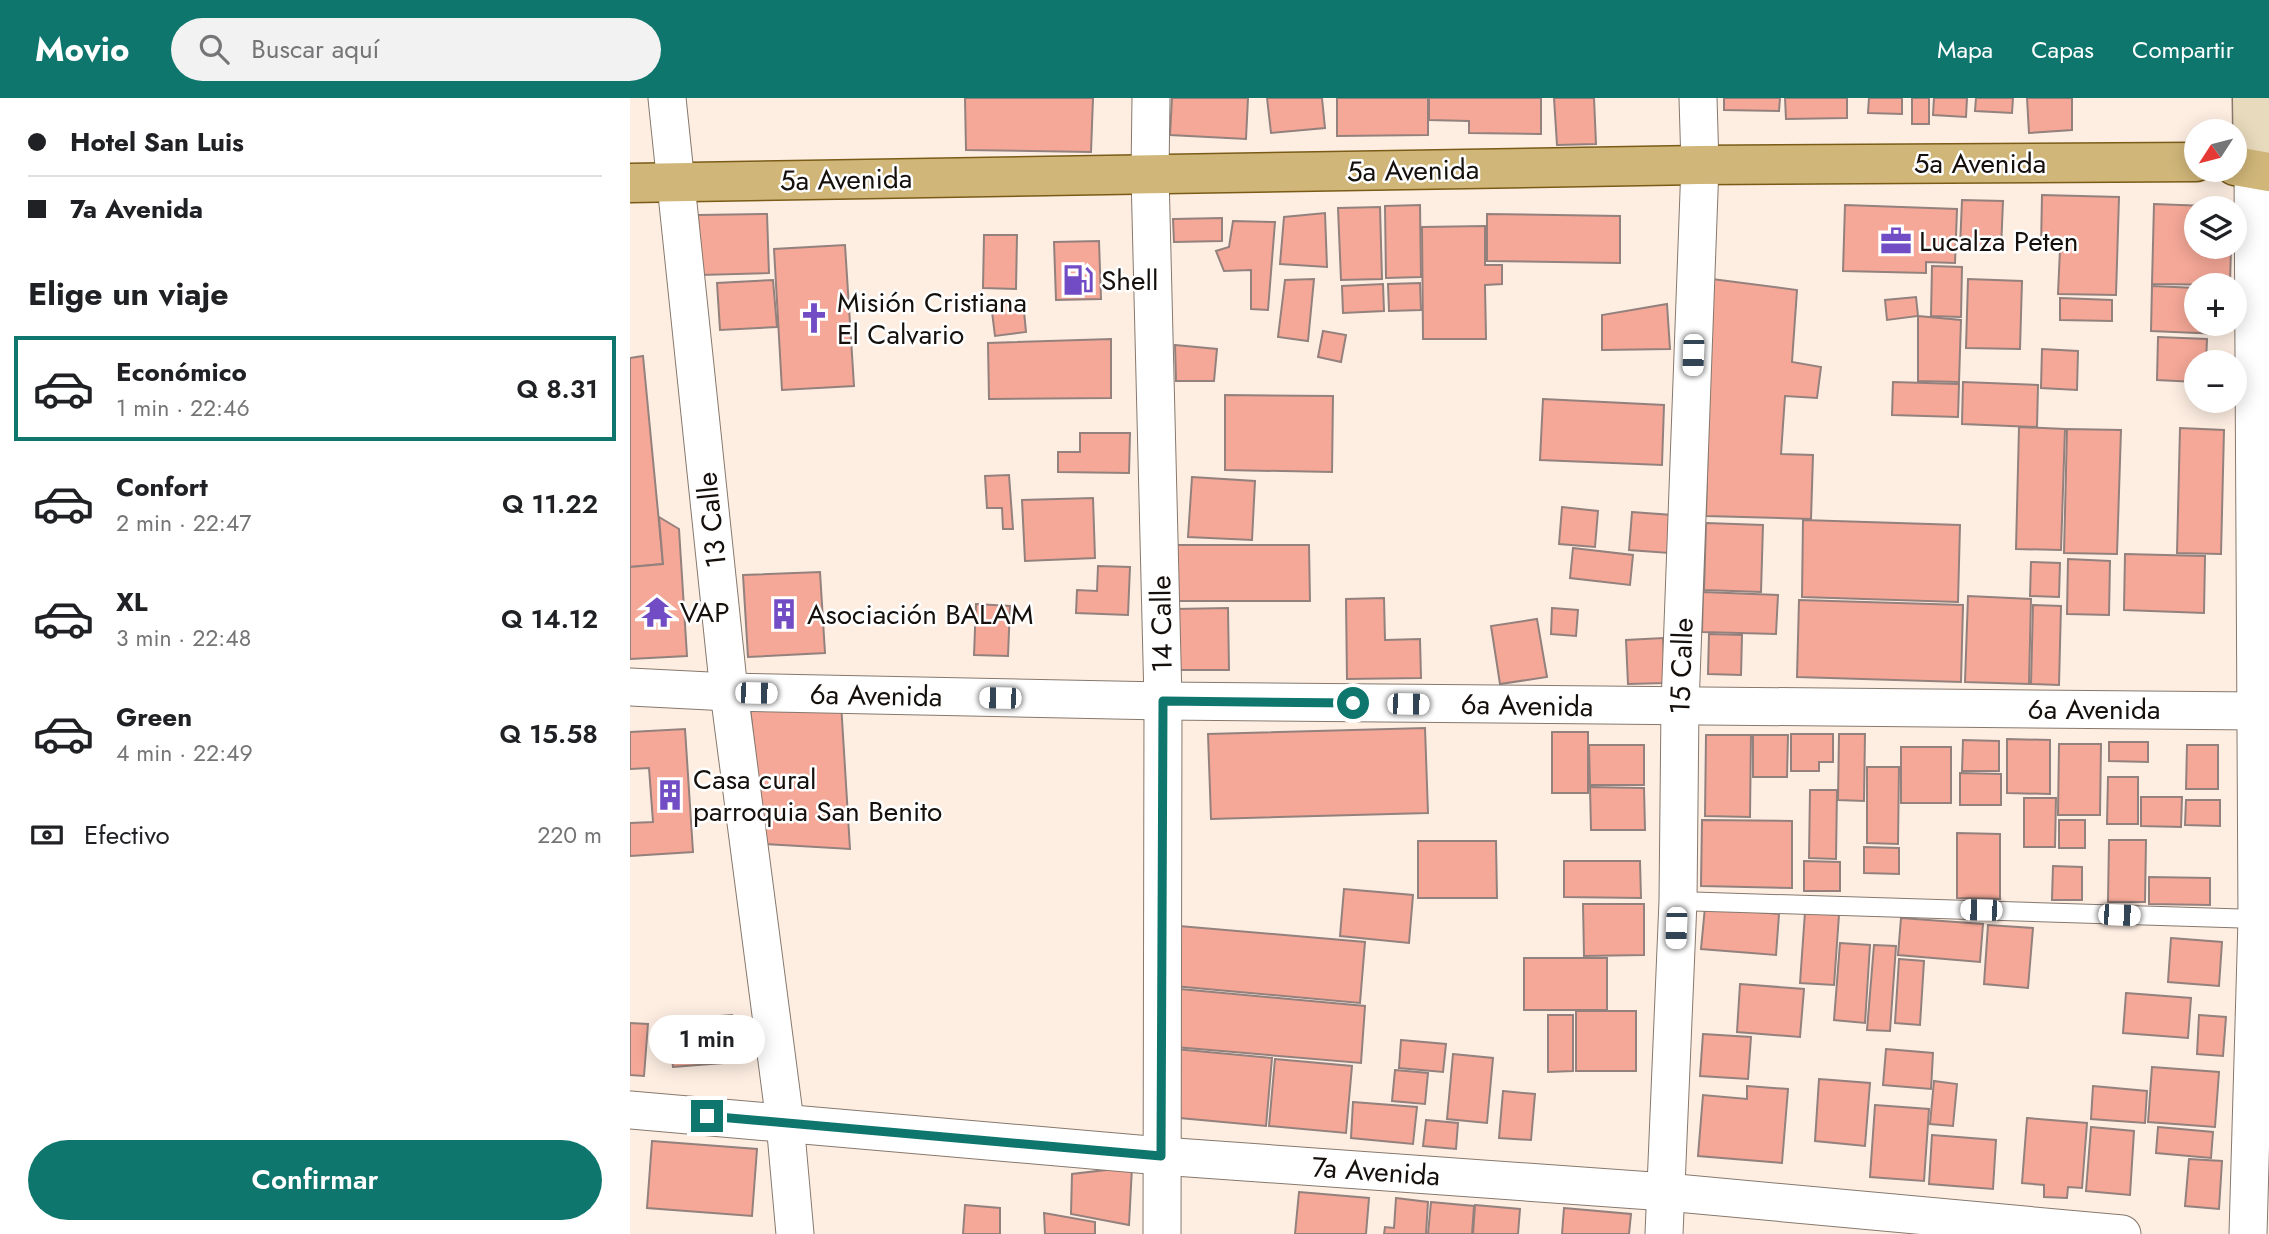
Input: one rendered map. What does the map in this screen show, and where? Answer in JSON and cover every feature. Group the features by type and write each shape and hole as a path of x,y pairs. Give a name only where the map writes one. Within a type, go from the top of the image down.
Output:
{"main road":[{"name":"5a Avenida","path":"630,183 1700,165 2184,162"}],"street":[{"name":"13 Calle","path":"667,98 729,692 785,1122 795,1234"},
{"name":"14 Calle","path":"1151,98 1150,174 1163,701 1162,1234"},
{"name":"15 Calle","path":"1664,1234 1678,901 1680,706 1700,165 1698,98"},
{"path":"2248,1234 2257,919 2252,98"},
{"name":"6a Avenida","path":"630,687 729,692 1163,701 2257,711"},
{"name":"7a Avenida","path":"630,1110 1161,1156 1666,1192 2122,1234"}],"lane":[{"path":"1678,901 2257,919"}],"building":[{"path":"965,98 1093,98 1091,152 966,150"},
{"path":"1172,98 1248,98 1246,139 1170,135"},
{"path":"1267,98 1322,98 1325,128 1271,133"},
{"path":"1337,98 1428,98 1428,135 1337,136"},
{"path":"1429,98 1541,98 1541,134 1469,133 1469,121 1429,120"},
{"path":"1554,98 1594,98 1596,144 1557,145"},
{"path":"1724,98 1780,98 1779,111 1724,110"},
{"path":"1785,98 1847,98 1847,118 1786,119"},
{"path":"1869,98 1902,98 1902,114 1868,113"},
{"path":"1912,98 1929,98 1929,124 1912,124"},
{"path":"1934,98 1967,98 1966,117 1933,115"},
{"path":"1976,98 2013,98 2012,113 1975,111"},
{"path":"2027,98 2072,98 2072,130 2029,133"},
{"path":"2042,195 2119,197 2116,295 2058,294 2060,249 2041,248"},
{"path":"1962,200 2003,201 2001,249 1960,248"},
{"path":"2154,204 2184,205 2184,259 2231,259 2230,273 2184,273 2184,284 2152,284"},
{"path":"1420,205 1421,277 1386,278 1385,206"},
{"path":"1845,205 1957,209 1955,263 1926,262 1926,273 1843,271"},
{"path":"1380,207 1382,279 1341,280 1338,208"},
{"path":"1325,213 1327,267 1280,264 1284,217"},
{"path":"767,214 769,273 700,275 698,215"},
{"path":"1487,214 1620,216 1620,263 1487,261"},
{"path":"1222,218 1222,241 1174,242 1173,219"},
{"path":"1233,221 1275,222 1268,310 1251,309 1251,270 1224,271 1216,251 1229,247"},
{"path":"1485,226 1485,265 1502,265 1502,284 1485,285 1486,339 1423,339 1422,227"},
{"path":"984,235 1017,235 1016,289 983,288"},
{"name":"Shell","path":"1099,241 1101,299 1056,300 1054,242"},
{"name":"Misión Cristiana El Calvario","path":"845,245 854,386 782,390 774,249"},
{"path":"1932,266 1962,267 1961,317 1931,316"},
{"path":"1314,279 1308,341 1278,337 1285,280"},
{"path":"1712,279 1797,290 1792,362 1821,367 1817,398 1785,396 1781,454 1813,455 1811,519 1706,516"},
{"path":"1968,279 2022,281 2020,349 1966,348"},
{"path":"773,280 777,327 720,330 717,283"},
{"path":"1420,283 1421,310 1389,311 1388,284"},
{"path":"1383,284 1384,311 1343,313 1342,286"},
{"path":"2152,286 2184,287 2184,332 2151,331"},
{"path":"1916,297 1918,316 1887,320 1885,300"},
{"path":"2060,298 2112,300 2112,321 2060,320"},
{"path":"1023,301 1026,332 995,336 991,304"},
{"path":"1667,304 1670,349 1602,350 1602,315"},
{"path":"1918,316 1961,320 1959,382 1918,381"},
{"path":"1323,331 1346,335 1341,362 1318,357"},
{"path":"2158,337 2207,339 2207,350 2184,350 2184,381 2157,380"},
{"path":"1111,339 1111,398 989,399 988,343"},
{"path":"1175,345 1217,349 1214,381 1176,381"},
{"path":"2042,349 2078,351 2077,390 2041,388"},
{"path":"643,356 663,564 630,567 630,358"},
{"path":"1893,382 1959,384 1958,417 1892,415"},
{"path":"1963,382 2038,385 2037,427 1962,424"},
{"path":"1225,395 1333,396 1332,472 1225,470"},
{"path":"1543,399 1664,405 1662,465 1540,460"},
{"path":"2019,427 2065,429 2061,550 2016,549"},
{"path":"2180,428 2224,430 2221,554 2177,553"},
{"path":"2067,429 2121,430 2117,554 2064,553"},
{"path":"1080,433 1130,433 1129,473 1058,472 1058,452 1080,452"},
{"path":"1009,475 1013,529 1003,529 1002,508 987,508 985,476"},
{"path":"1192,477 1255,481 1252,540 1188,537"},
{"path":"1093,498 1095,558 1025,561 1022,500"},
{"path":"1562,507 1598,511 1595,547 1559,544"},
{"path":"1632,512 1672,515 1669,553 1629,550"},
{"name":"VAP","path":"659,517 679,529 687,656 630,659 630,567 663,564"},
{"path":"1803,520 1960,525 1958,602 1802,597"},
{"path":"1706,523 1763,525 1761,592 1704,590"},
{"path":"1177,545 1309,545 1310,601 1177,601"},
{"path":"1573,548 1633,555 1630,585 1570,578"},
{"path":"2125,554 2205,556 2204,613 2124,610"},
{"path":"2068,559 2110,561 2109,615 2067,614"},
{"path":"2031,562 2060,563 2059,597 2030,596"},
{"path":"1098,566 1130,567 1128,615 1076,613 1077,590 1097,591"},
{"name":"Asociación BALAM","path":"820,572 825,653 748,657 743,575"},
{"path":"1703,592 1778,595 1776,634 1702,632"},
{"path":"1968,596 2031,599 2029,684 1965,682"},
{"path":"1384,598 1385,640 1420,639 1421,678 1347,679 1346,599"},
{"path":"1799,600 1963,605 1961,682 1797,677"},
{"path":"976,604 1010,606 1008,656 974,655"},
{"path":"2033,605 2061,606 2059,685 2031,684"},
{"path":"1228,608 1229,670 1176,670 1175,609"},
{"path":"1552,608 1578,610 1576,636 1551,634"},
{"path":"1537,619 1547,677 1500,684 1491,626"},
{"path":"1709,634 1742,635 1741,675 1708,674"},
{"path":"1663,638 1665,683 1628,684 1626,640"},
{"path":"841,703 850,849 765,844 750,707"},
{"path":"1425,728 1428,813 1211,819 1208,734"},
{"name":"Casa cural parroquia San Benito","path":"685,729 693,852 630,856 630,823 653,822 649,768 630,769 630,732"},
{"path":"1552,732 1588,732 1588,793 1552,793"},
{"path":"1791,734 1833,734 1833,762 1819,762 1819,771 1791,771"},
{"path":"1839,734 1865,734 1864,801 1838,800"},
{"path":"1706,735 1751,735 1750,817 1705,816"},
{"path":"1753,735 1788,735 1787,777 1753,777"},
{"path":"2007,739 2050,740 2050,794 2007,793"},
{"path":"1963,740 1999,741 1999,771 1962,771"},
{"path":"2109,742 2148,742 2148,762 2109,761"},
{"path":"2059,744 2101,744 2100,815 2058,815"},
{"path":"1589,745 1644,745 1644,785 1590,785"},
{"path":"2187,745 2218,745 2218,789 2186,789"},
{"path":"1901,747 1951,747 1951,803 1901,803"},
{"path":"1867,767 1899,767 1898,844 1867,843"},
{"path":"1960,773 2001,774 2001,805 1960,805"},
{"path":"2108,777 2138,777 2138,824 2107,824"},
{"path":"1590,787 1644,788 1645,830 1591,830"},
{"path":"1810,790 1837,790 1836,859 1809,858"},
{"path":"2141,797 2182,797 2181,827 2141,826"},
{"path":"2024,798 2056,798 2055,847 2024,847"},
{"path":"2186,800 2220,800 2220,826 2185,825"},
{"path":"1702,820 1792,821 1792,888 1701,886"},
{"path":"2059,820 2085,820 2085,848 2059,848"},
{"path":"1957,833 2000,834 2000,899 1957,898"},
{"path":"2109,840 2146,840 2145,902 2108,902"},
{"path":"1418,841 1496,841 1497,898 1418,898"},
{"path":"1864,847 1899,848 1899,874 1864,873"},
{"path":"1564,861 1640,861 1641,898 1564,897"},
{"path":"1804,861 1840,862 1840,891 1804,891"},
{"path":"2053,866 2082,867 2082,900 2052,900"},
{"path":"2149,877 2210,878 2210,905 2149,904"},
{"path":"1344,889 1413,895 1409,943 1340,936"},
{"path":"1583,904 1644,904 1644,955 1584,956"},
{"path":"1705,907 1779,914 1776,955 1701,949"},
{"path":"1805,912 1839,915 1834,985 1800,983"},
{"path":"1901,918 1983,924 1980,962 1898,955"},
{"path":"1988,925 2033,928 2028,988 1984,984"},
{"path":"1179,926 1365,942 1360,1003 1174,986"},
{"path":"2171,938 2222,942 2219,986 2168,982"},
{"path":"1840,943 1870,945 1865,1023 1834,1020"},
{"path":"1874,945 1896,946 1890,1031 1867,1030"},
{"path":"1524,958 1607,958 1607,1010 1524,1010"},
{"path":"1899,959 1924,961 1920,1025 1895,1023"},
{"path":"1740,984 1804,989 1800,1037 1737,1032"},
{"path":"1180,989 1365,1006 1361,1063 1175,1047"},
{"path":"2126,993 2191,998 2188,1038 2123,1033"},
{"path":"1576,1011 1636,1011 1636,1071 1576,1071"},
{"path":"732,1015 736,1062 673,1067 668,1020"},
{"path":"1548,1015 1573,1015 1573,1071 1548,1072"},
{"path":"2199,1015 2226,1017 2223,1056 2197,1054"},
{"path":"630,1023 648,1024 644,1076 630,1075"},
{"path":"1703,1034 1751,1037 1748,1079 1700,1076"},
{"path":"1401,1040 1446,1044 1443,1072 1399,1068"},
{"path":"1175,1049 1272,1058 1266,1126 1169,1117"},
{"path":"1886,1049 1933,1053 1931,1089 1883,1085"},
{"path":"1453,1054 1493,1058 1487,1123 1447,1119"},
{"path":"1275,1059 1352,1066 1346,1133 1269,1126"},
{"path":"2152,1067 2219,1072 2215,1127 2148,1122"},
{"path":"1395,1070 1428,1073 1425,1104 1392,1101"},
{"path":"1819,1079 1870,1083 1865,1146 1815,1141"},
{"path":"1934,1081 1957,1084 1953,1126 1930,1124"},
{"path":"1747,1086 1788,1089 1782,1163 1698,1156 1703,1095 1747,1099"},
{"path":"2093,1086 2147,1091 2145,1123 2091,1119"},
{"path":"1503,1091 1535,1094 1531,1140 1499,1138"},
{"path":"1353,1102 1417,1107 1413,1144 1351,1138"},
{"path":"1875,1105 1929,1109 1924,1181 1870,1177"},
{"path":"2027,1118 2087,1123 2082,1188 2068,1187 2067,1198 2044,1197 2044,1185 2022,1183"},
{"path":"1426,1120 1458,1123 1456,1149 1423,1146"},
{"path":"2091,1127 2134,1131 2130,1195 2086,1191"},
{"path":"2158,1127 2213,1132 2211,1158 2156,1153"},
{"path":"1932,1135 1996,1140 1993,1189 1929,1184"},
{"path":"652,1141 757,1149 752,1216 647,1208"},
{"path":"2189,1159 2222,1161 2219,1209 2185,1206"},
{"path":"1132,1167 1129,1225 1071,1214 1072,1174"},
{"path":"1299,1192 1369,1198 1366,1234 1295,1234"},
{"path":"1396,1198 1428,1202 1426,1234 1384,1234 1385,1227 1394,1228"},
{"path":"1431,1202 1474,1206 1472,1234 1428,1234"},
{"path":"965,1205 1000,1208 1000,1234 963,1234"},
{"path":"1475,1205 1520,1209 1518,1234 1473,1234"},
{"path":"1564,1208 1631,1214 1629,1234 1562,1234"},
{"path":"1044,1213 1095,1222 1095,1234 1045,1234"}],"place":[{"name":"Lucalza Peten","path":"1896,241"},
{"name":"Shell","path":"1078,280"},
{"name":"Misión Cristiana El Calvario","path":"814,318"},
{"name":"VAP","path":"657,612"},
{"name":"Asociación BALAM","path":"784,614"},
{"name":"Casa cural parroquia San Benito","path":"670,795"}],"route":[{"path":"707,1116 1161,1156 1163,701 1353,703"}]}
